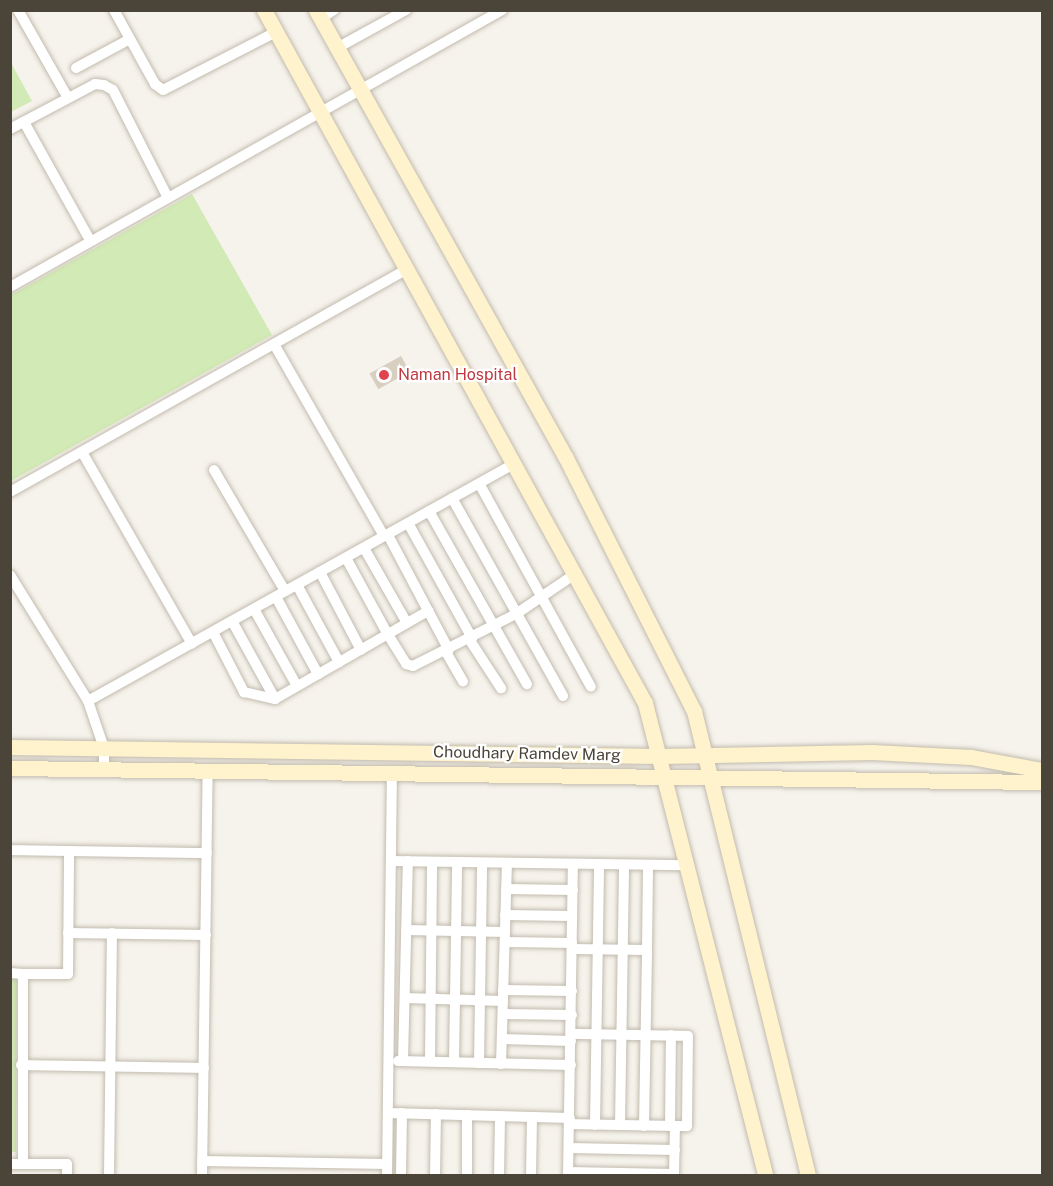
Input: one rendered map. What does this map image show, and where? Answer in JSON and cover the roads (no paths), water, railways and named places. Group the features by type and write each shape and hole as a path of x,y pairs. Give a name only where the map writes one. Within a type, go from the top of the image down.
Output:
{"street":[{"path":"114,10 155,84 163,90 276,32"},
{"path":"264,10 514,464 572,576 645,703 661,756 766,1176"},
{"path":"334,10 318,15 566,458 694,711 808,1176"},
{"path":"337,48 406,10"},
{"path":"12,283 361,91 484,15 502,10"},
{"path":"23,12 68,98"},
{"path":"76,68 130,39"},
{"path":"10,129 95,84 113,90 168,198"},
{"path":"24,122 90,240"},
{"path":"10,492 406,270"},
{"path":"274,344 428,611 463,682"},
{"path":"82,453 192,644"},
{"path":"88,701 514,464"},
{"path":"214,470 281,594 318,674"},
{"path":"480,484 591,687"},
{"path":"452,498 563,696"},
{"path":"429,512 527,684"},
{"path":"408,523 471,639 501,688"},
{"path":"364,548 407,623"},
{"path":"346,558 406,664 424,664 516,614 572,576"},
{"path":"320,572 361,650"},
{"path":"10,575 88,701 104,748 104,769"},
{"path":"297,585 339,662"},
{"path":"254,609 297,686"},
{"path":"213,632 244,692 275,699 428,611"},
{"path":"232,621 275,699"},
{"name":"Choudhary Ramdev Marg","path":"10,747 661,756 872,752 971,757 1042,770"},
{"path":"10,768 1042,782"},
{"path":"202,1176 208,770"},
{"path":"387,1176 392,772"},
{"path":"10,850 207,854"},
{"path":"10,973 68,974 69,852"},
{"path":"391,861 688,865"},
{"path":"403,1061 408,861"},
{"path":"430,1061 432,862"},
{"path":"454,1062 457,862"},
{"path":"478,1063 482,863"},
{"path":"501,1064 507,863"},
{"path":"573,864 568,1174 674,1175 671,1035"},
{"path":"595,1125 599,865"},
{"path":"620,1125 624,865"},
{"path":"645,1126 648,865"},
{"path":"506,889 573,890"},
{"path":"505,915 572,916"},
{"path":"406,930 481,932 598,949 647,950"},
{"path":"68,933 206,934"},
{"path":"109,1176 112,933"},
{"path":"22,1164 23,974"},
{"path":"405,998 480,1000 503,995 572,991"},
{"path":"502,1014 572,1015"},
{"path":"388,1113 532,1117 595,1125 687,1126 688,1036 597,1035 502,1039"},
{"path":"388,1060 571,1065"},
{"path":"21,1065 204,1068"},
{"path":"400,1176 402,1113"},
{"path":"435,1114 435,1176"},
{"path":"466,1176 467,1115"},
{"path":"499,1176 500,1116"},
{"path":"531,1176 532,1117"},
{"path":"569,1148 675,1150"},
{"path":"202,1161 387,1164"},
{"path":"10,1164 67,1164 67,1176"}],"place":[{"name":"Naman Hospital","path":"384,375"}]}
